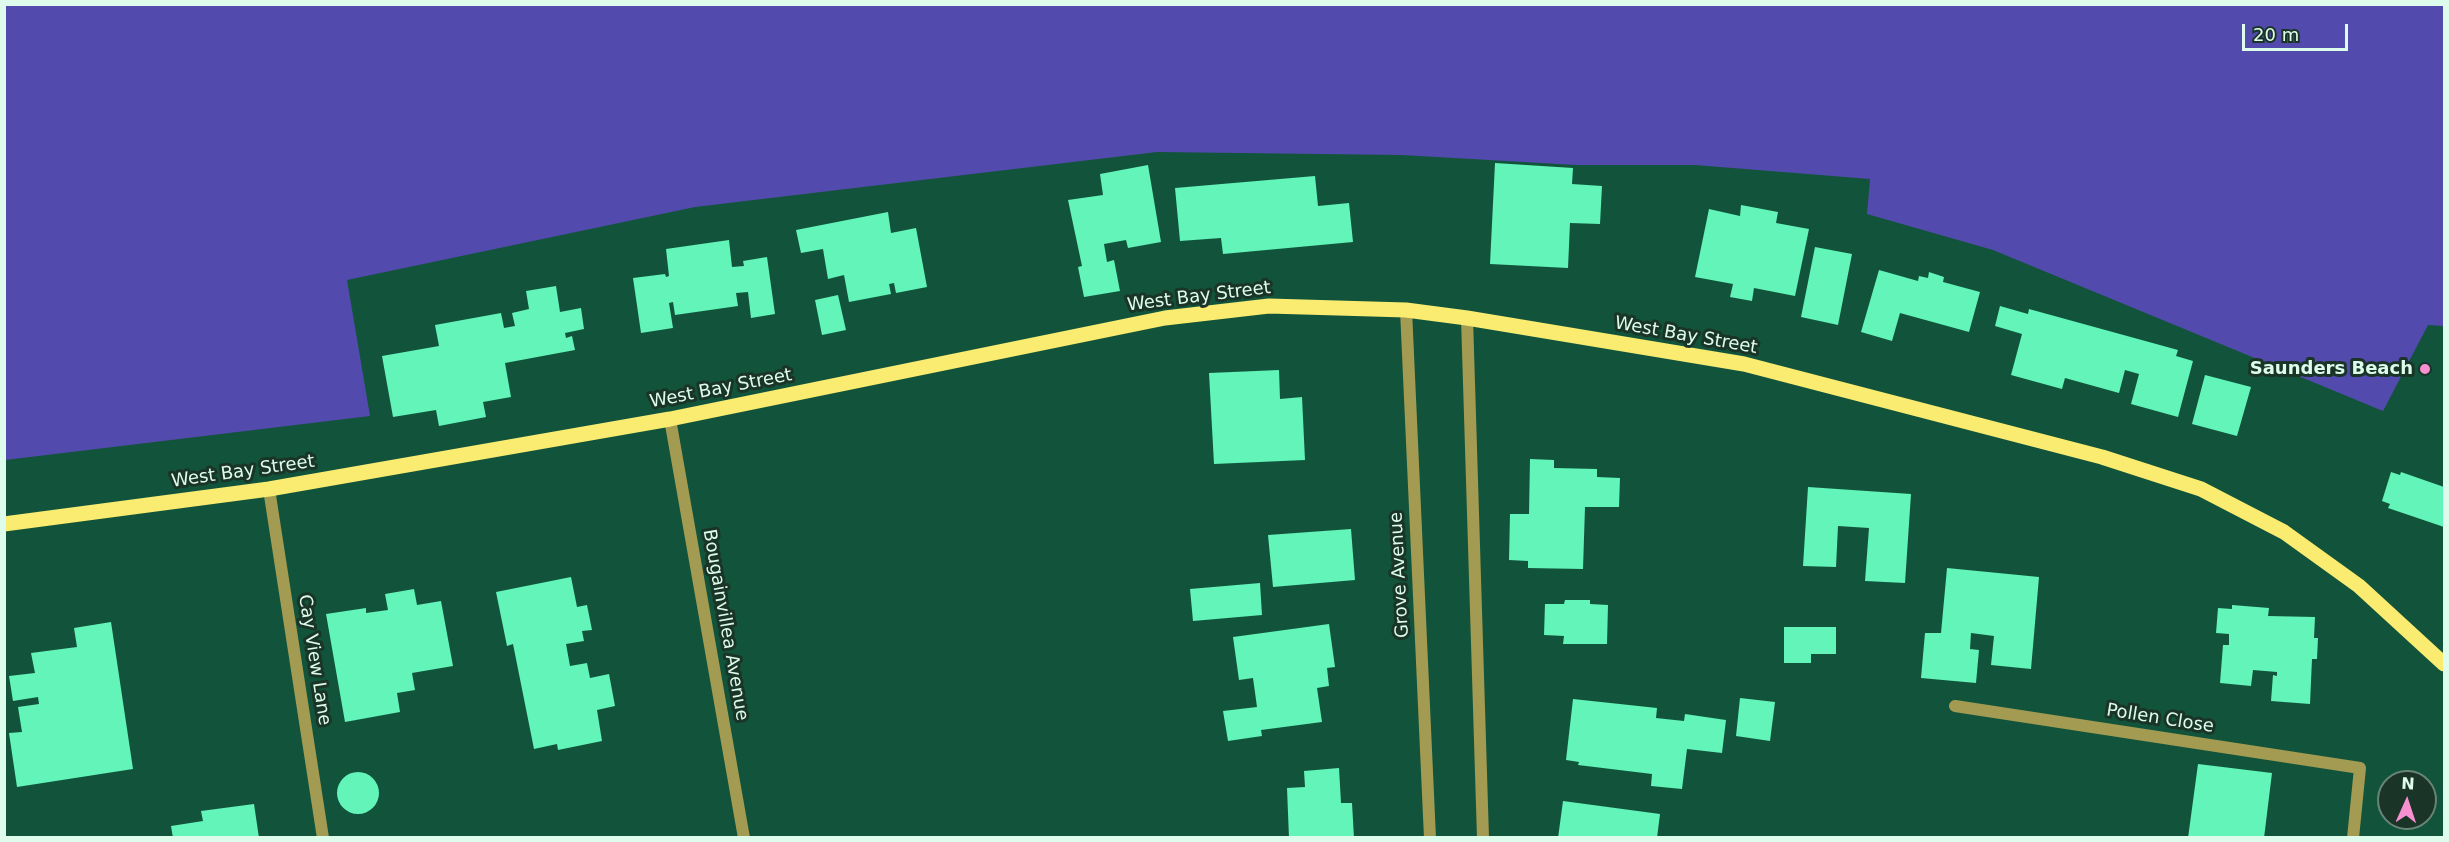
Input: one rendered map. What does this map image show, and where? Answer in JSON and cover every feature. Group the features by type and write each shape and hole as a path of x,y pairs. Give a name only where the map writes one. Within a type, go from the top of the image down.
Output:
{"main road":[{"name":"West Bay Street","path":"4,524 269,489 670,420 1165,318 1269,306 1406,310 1744,364 2102,457 2200,489 2284,532 2359,586 2445,664"}],"street":[{"name":"Grove Avenue","path":"1406,310 1430,837"},
{"path":"1467,318 1483,837"},
{"name":"Bougainvillea Avenue","path":"670,420 744,837"},
{"name":"Cay View Lane","path":"269,489 323,837"},
{"name":"Pollen Close","path":"1955,706 2360,768 2353,837"}],"shaded area":[{"path":"4,5 2444,5 2444,326 2428,325 2383,411 1993,250 1867,214 1870,179 1695,165 1576,165 1402,155 1157,152 695,207 347,280 370,416 5,460"}],"building":[{"path":"1495,163 1573,168 1572,184 1602,186 1600,224 1570,223 1568,268 1490,264"},
{"path":"1148,165 1161,242 1128,248 1126,240 1104,244 1107,262 1114,260 1120,291 1084,297 1078,267 1082,266 1068,200 1103,195 1100,174"},
{"path":"1315,176 1318,206 1349,203 1353,242 1223,254 1221,238 1180,241 1175,188"},
{"path":"1741,205 1778,212 1776,223 1809,229 1795,296 1754,288 1752,301 1730,297 1733,284 1695,277 1709,209 1740,216"},
{"path":"888,212 891,233 916,228 927,287 896,293 894,283 889,284 891,294 849,302 844,275 828,279 823,249 801,253 796,230"},
{"path":"729,240 732,267 744,266 743,261 767,257 775,314 751,318 748,292 736,293 738,306 675,315 673,302 669,303 673,328 641,333 633,278 665,274 666,277 669,276 666,249"},
{"path":"1815,247 1852,254 1838,325 1801,317"},
{"path":"1879,270 1918,281 1919,276 1928,278 1929,272 1944,277 1943,282 1980,292 1969,332 1900,313 1892,341 1861,332"},
{"path":"556,286 560,312 581,308 584,329 565,333 566,338 572,336 575,350 505,363 511,397 483,402 486,417 439,426 436,410 393,417 382,356 439,346 435,325 501,313 504,328 515,326 512,313 529,309 526,291"},
{"path":"838,295 846,330 822,335 815,300"},
{"path":"2000,306 2028,314 2029,309 2178,350 2176,356 2193,361 2178,417 2131,404 2139,374 2125,370 2119,393 2065,378 2062,389 2011,375 2022,334 1995,326"},
{"path":"1279,370 1280,399 1302,397 1305,460 1214,464 1209,373"},
{"path":"2205,375 2251,387 2237,436 2192,424"},
{"path":"1530,459 1554,460 1554,468 1597,469 1597,477 1620,478 1619,507 1585,507 1583,569 1528,568 1528,561 1509,560 1510,514 1529,514"},
{"path":"2391,472 2400,475 2401,472 2444,487 2444,527 2388,508 2390,504 2382,501"},
{"path":"1808,487 1911,494 1905,583 1865,581 1869,528 1838,526 1836,567 1803,566"},
{"path":"1351,529 1355,580 1273,587 1268,535"},
{"path":"1947,568 2039,577 2031,669 1991,665 1994,636 1971,633 1970,649 1979,650 1976,683 1921,678 1925,633 1941,633"},
{"path":"571,577 577,607 587,605 592,630 582,631 584,641 566,644 570,666 587,663 590,678 609,674 615,706 597,710 602,741 558,750 557,744 534,749 513,644 507,646 496,592"},
{"path":"1260,583 1262,615 1193,621 1190,589"},
{"path":"414,589 417,605 441,601 453,666 412,673 415,690 397,693 400,712 345,722 326,614 366,608 366,613 388,610 385,594"},
{"path":"1565,600 1590,600 1590,604 1608,605 1607,644 1563,644 1564,636 1544,635 1545,604 1564,604"},
{"path":"2232,605 2269,608 2268,616 2315,617 2314,638 2318,638 2317,659 2312,659 2310,704 2271,701 2273,675 2277,676 2277,672 2253,670 2251,686 2220,683 2223,645 2229,645 2229,634 2216,633 2218,608 2232,609"},
{"path":"111,622 133,769 17,787 9,733 22,732 18,707 39,704 38,697 13,701 9,676 35,673 31,653 77,647 74,628"},
{"path":"1329,624 1335,667 1327,668 1329,686 1317,688 1322,722 1261,730 1262,736 1228,741 1223,711 1257,707 1253,678 1239,680 1233,637"},
{"path":"1784,627 1836,627 1836,654 1811,654 1811,663 1784,663"},
{"path":"1740,698 1775,702 1770,741 1736,736"},
{"path":"1573,699 1657,708 1656,718 1684,721 1685,714 1726,720 1722,753 1687,749 1682,789 1651,786 1652,774 1578,765 1579,762 1566,760"},
{"path":"2198,764 2272,773 2264,838 2188,838"},
{"path":"1339,768 1341,803 1352,803 1354,838 1289,838 1287,788 1305,787 1304,771"},
{"path":"358,772 373,778 379,793 373,808 358,814 343,808 337,793 343,778"},
{"path":"1563,801 1660,814 1657,838 1558,838"},
{"path":"254,804 259,838 173,838 171,826 203,821 201,811"}],"place":[{"name":"Saunders Beach","path":"2425,369"}]}
